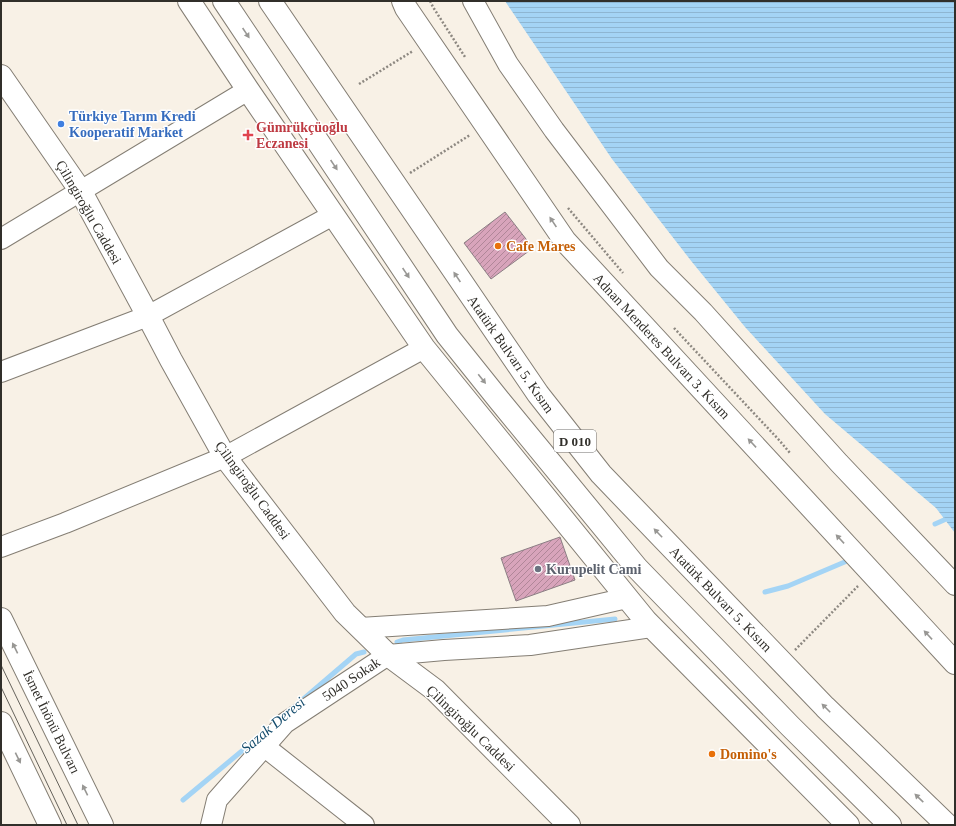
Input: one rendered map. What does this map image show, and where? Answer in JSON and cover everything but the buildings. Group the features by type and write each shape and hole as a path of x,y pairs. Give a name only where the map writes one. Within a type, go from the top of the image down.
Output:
{"main road":[{"path":"189,1 424,348 651,627 848,825"},
{"name":"D 010","path":"224,1 447,335 498,400 637,568 790,726 890,825"},
{"name":"Atatürk Bulvarı 5. Kısım","path":"270,1 538,394 601,474 825,707 947,825"},
{"name":"Adnan Menderes Bulvarı 3. Kısım","path":"403,1 406,8 565,241 955,663"},
{"name":"Çilingiroğlu Caddesi","path":"1,76 80,190 225,457 346,613 360,628 388,655 435,690 569,825"},
{"name":"İsmet İnönü Bulvarı","path":"1,619 102,825"},
{"path":"1,723 50,825"}],"street":[{"path":"473,1 508,64 558,136 659,268 703,312 839,463 955,585"},
{"path":"1,239 248,90"},
{"path":"1,372 148,316 333,214"},
{"path":"1,547 65,523 225,457 424,348"},
{"path":"360,628 548,616 627,598"},
{"name":"5040 Sokak","path":"211,825 217,800 285,723 388,655 530,645 651,627"},
{"path":"265,747 364,825"}],"path":[{"path":"430,1 467,60"},
{"path":"358,84 429,42"},
{"path":"408,174 486,125"},
{"path":"565,204 627,278"},
{"path":"671,324 779,440 793,458"},
{"path":"782,663 871,573"}],"water":[{"path":"505,1 955,1 955,533 936,508 825,414 745,327 692,262 612,159"}],"waterway":[{"name":"Sazak Deresi","path":"935,524 944,520"},
{"name":"Sazak Deresi","path":"765,592 788,586 847,561"},
{"name":"Sazak Deresi","path":"397,642 403,640 615,619"},
{"name":"Sazak Deresi","path":"300,702 356,654 364,652"},
{"name":"Sazak Deresi","path":"183,800 267,730"}],"tram line":[{"path":"1,665 78,825"},
{"path":"1,687 67,825"}],"place":[{"name":"Türkiye Tarım Kredi Kooperatif Market","path":"61,124"},
{"name":"Gümrükçüoğlu Eczanesi","path":"248,135"},
{"name":"Cafe Mares","path":"498,246"},
{"name":"Kurupelit Cami","path":"538,569"},
{"name":"Domino's","path":"712,754"}]}
